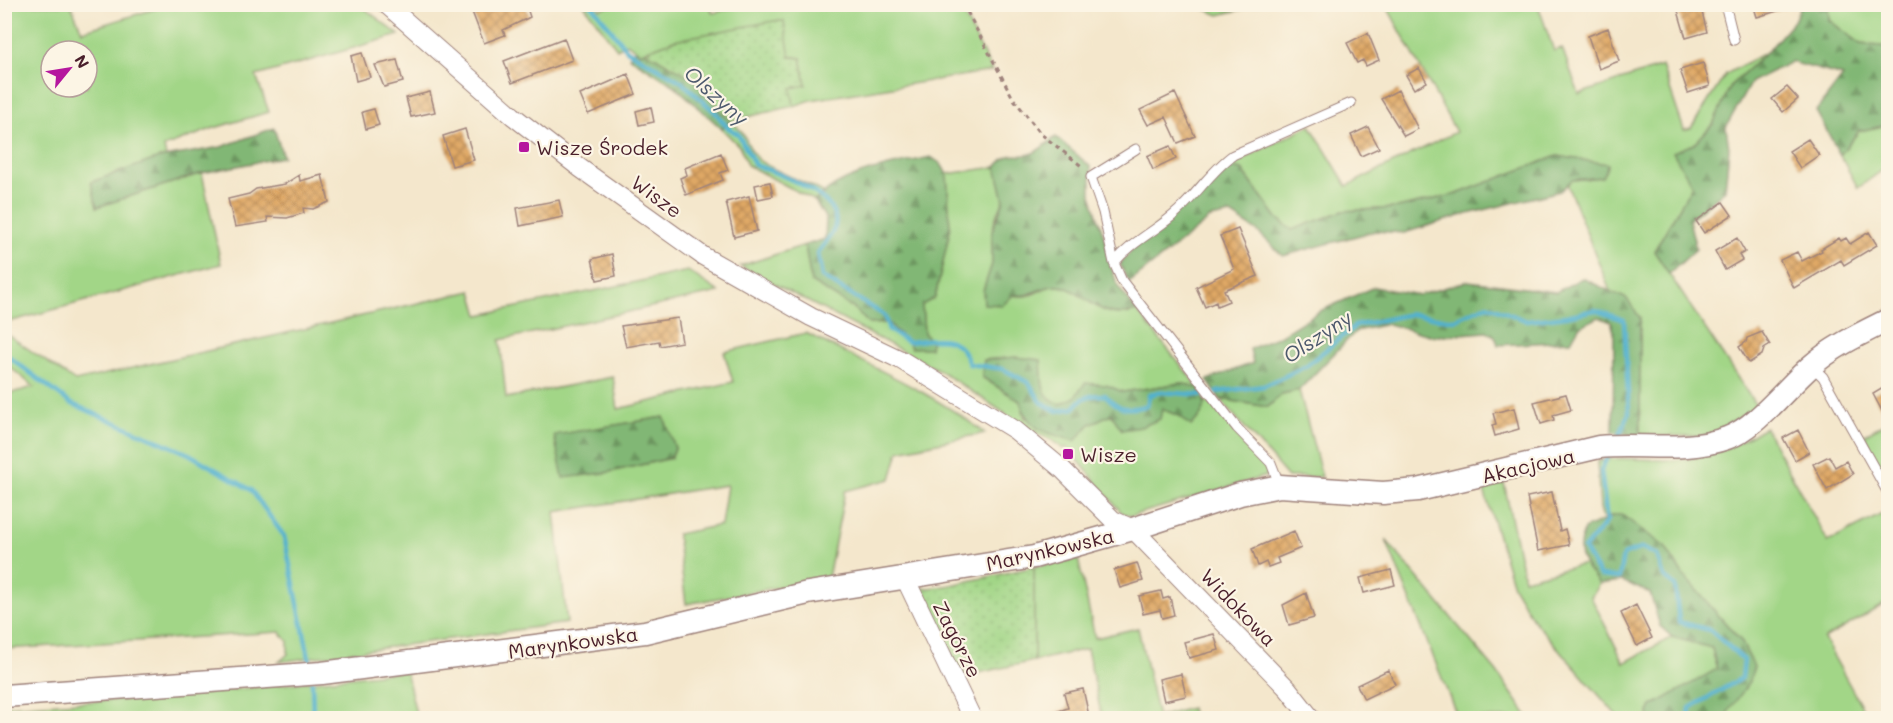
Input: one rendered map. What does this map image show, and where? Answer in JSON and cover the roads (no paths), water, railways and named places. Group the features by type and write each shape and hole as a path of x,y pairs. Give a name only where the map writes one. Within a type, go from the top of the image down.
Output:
{"street":[{"name":"Wisze","path":"386,4 513,116 580,168 703,256 811,317 901,360 1015,430 1062,470 1113,520 1133,529"},
{"name":"Akacjowa","path":"1133,529 1240,494 1280,486 1383,494 1418,490 1599,447 1624,445 1672,448 1705,445 1730,437 1748,426 1811,365 1888,320"},
{"name":"Marynkowska","path":"4,696 322,673 645,632 808,593 1034,556 1133,529"},
{"name":"Widokowa","path":"1133,529 1288,689 1311,718"},
{"name":"Zagórze","path":"905,578 972,718"}],"lane":[{"path":"1725,4 1734,40"},
{"path":"1114,263 1126,249 1180,210 1219,166 1233,155 1351,103"},
{"path":"1136,149 1091,177 1103,212 1114,263 1122,281 1145,312 1237,429 1271,463 1280,486"},
{"path":"1811,365 1823,377 1888,493"}],"waterway":[{"name":"Olszyny","path":"591,4 627,50 682,82 716,113 727,127 738,134 755,165 806,187 828,205 834,215 835,226 818,253 822,277 884,315 889,330 908,342 936,339 952,342 965,353 969,364 1003,369 1029,383 1041,402 1057,411 1074,408 1087,397 1095,395 1105,395 1124,408 1147,406 1149,395 1160,392 1202,395"},
{"name":"Olszyny","path":"1217,392 1264,386 1306,366 1355,326 1410,314 1454,320 1487,305 1527,321 1595,310 1624,320 1629,413 1618,439"},
{"path":"4,353 70,403 189,454 251,490 284,536 311,667"},
{"name":"Olszyny","path":"1609,454 1601,470 1607,521 1584,549 1600,576 1619,578 1623,555 1642,548 1657,555 1664,577 1675,586 1679,622 1710,630 1744,660 1742,678 1690,708 1689,718"},
{"path":"312,682 313,718"}],"place":[{"name":"Wisze Środek","path":"524,147"},
{"name":"Wisze","path":"1068,454"}]}
